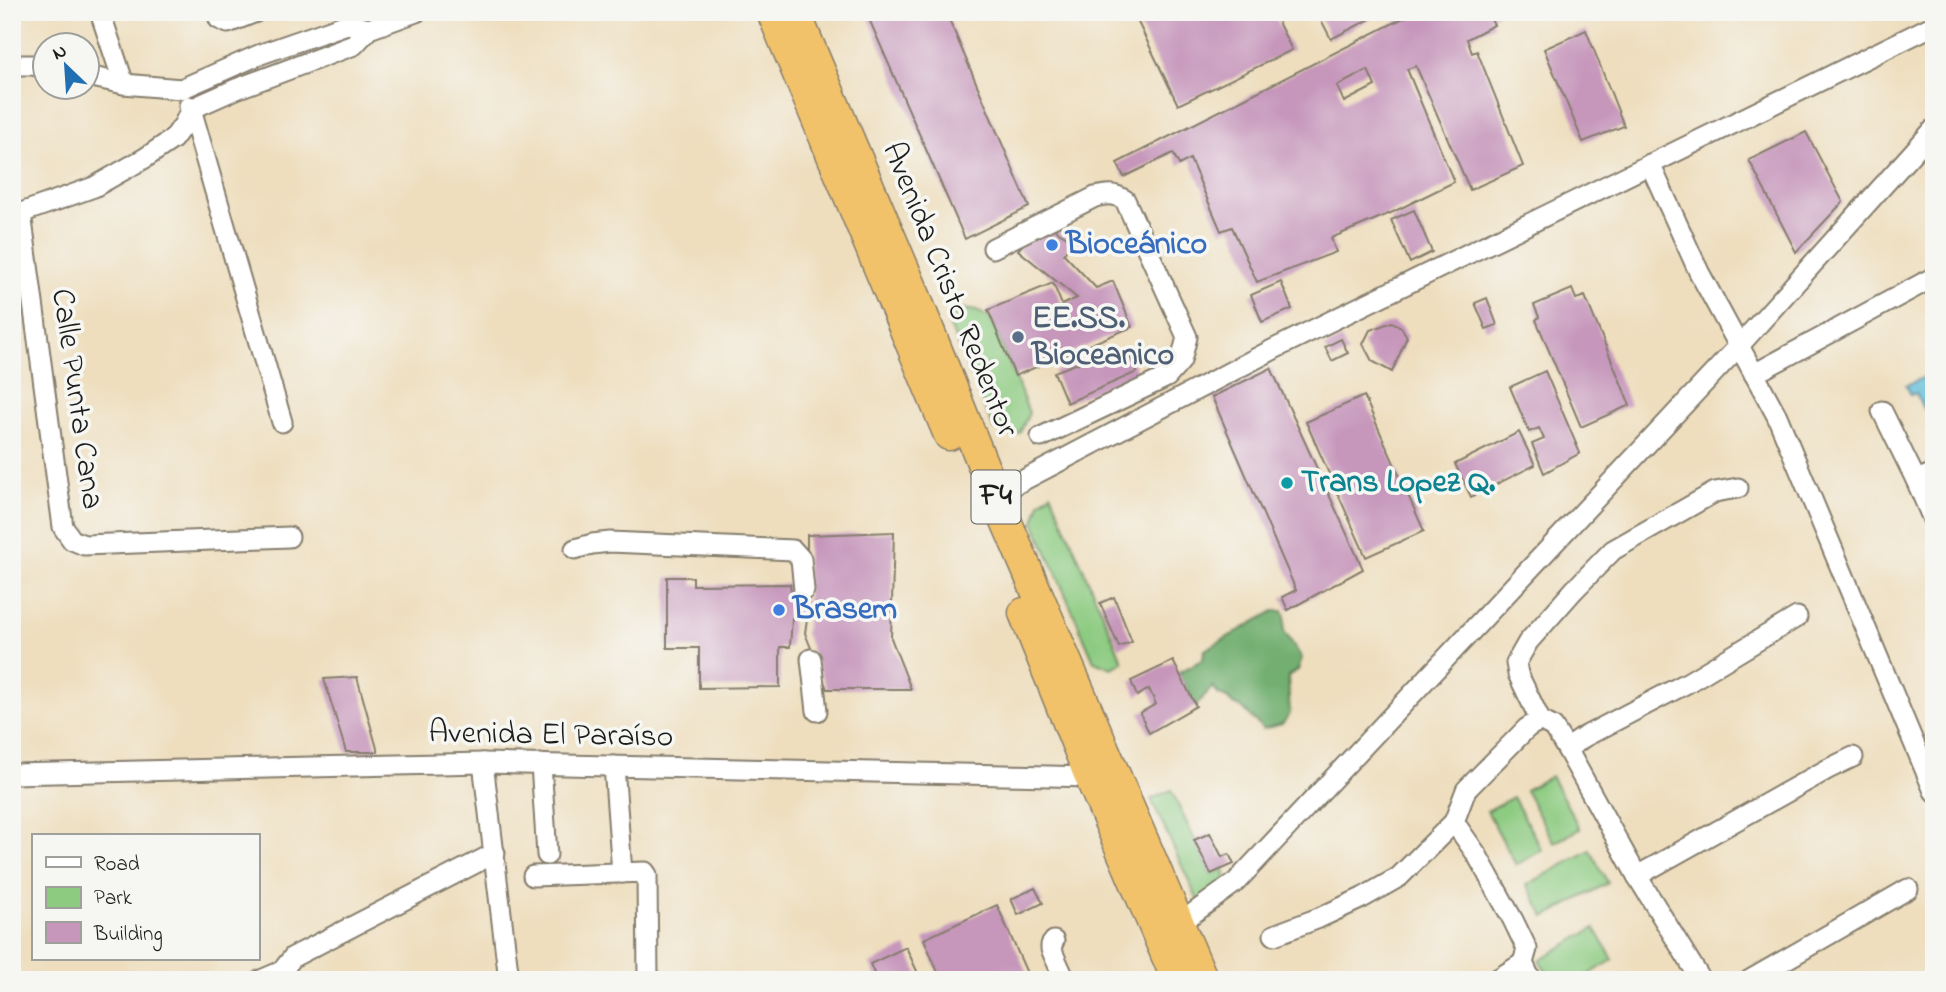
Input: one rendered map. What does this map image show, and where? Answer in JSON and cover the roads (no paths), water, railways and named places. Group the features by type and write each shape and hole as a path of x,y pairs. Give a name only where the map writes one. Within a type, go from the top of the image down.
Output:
{"highway":[{"name":"Avenida Cristo Redentor","path":"772,12 1177,980"},
{"name":"Avenida Cristo Redentor","path":"795,12 912,288 995,495 1203,980"}],"street":[{"path":"100,12 124,84"},
{"path":"217,12 219,19 228,23 256,12"},
{"path":"102,79 124,84 181,89 261,54 347,24 375,22 416,12"},
{"path":"17,213 94,187 173,139 191,109 354,45 375,22"},
{"path":"995,495 1287,343 1934,25"},
{"path":"261,54 269,77"},
{"path":"12,65 32,65"},
{"path":"181,89 191,109 282,422"},
{"path":"1180,923 1236,882 1738,347 1934,129"},
{"path":"1650,164 1699,272 1777,416 1934,791"},
{"path":"993,248 1095,197 1109,194 1118,196 1125,200 1187,337 1181,361 1167,377 1041,437"},
{"name":"Calle Punta Cana","path":"17,213 63,527 72,540 84,545 289,537"},
{"path":"1754,374 1934,277"},
{"path":"1882,411 1925,477 1934,523"},
{"path":"1701,980 1637,876 1567,749 1553,727 1540,720 1518,674 1516,663 1528,642 1613,550 1716,492 1738,488"},
{"path":"575,549 610,542 793,550 801,559 804,590"},
{"path":"1567,749 1584,737 1687,683 1797,617"},
{"path":"811,659 817,711"},
{"path":"1273,935 1319,918 1398,877 1454,821 1466,790 1527,728 1540,720"},
{"path":"1637,876 1853,757"},
{"path":"484,763 509,980"},
{"name":"Avenida El Paraíso","path":"12,774 484,763 1090,777"},
{"path":"541,764 547,855"},
{"path":"614,766 622,873"},
{"path":"1454,821 1477,855 1527,949 1527,971 1496,980"},
{"path":"261,980 282,976 293,957 495,853"},
{"path":"533,876 643,871 647,875 648,980"},
{"path":"1750,980 1908,889"},
{"path":"1054,941 1051,949 1065,980"}],"water":[{"path":"1934,373 1934,405 1923,409 1916,393 1911,395 1906,385"}],"place":[{"name":"Bioceánico","path":"1052,245"},
{"name":"EE.SS. Bioceanico","path":"1018,337"},
{"name":"Trans Lopez Q.","path":"1287,483"},
{"name":"Brasem","path":"779,610"}]}
